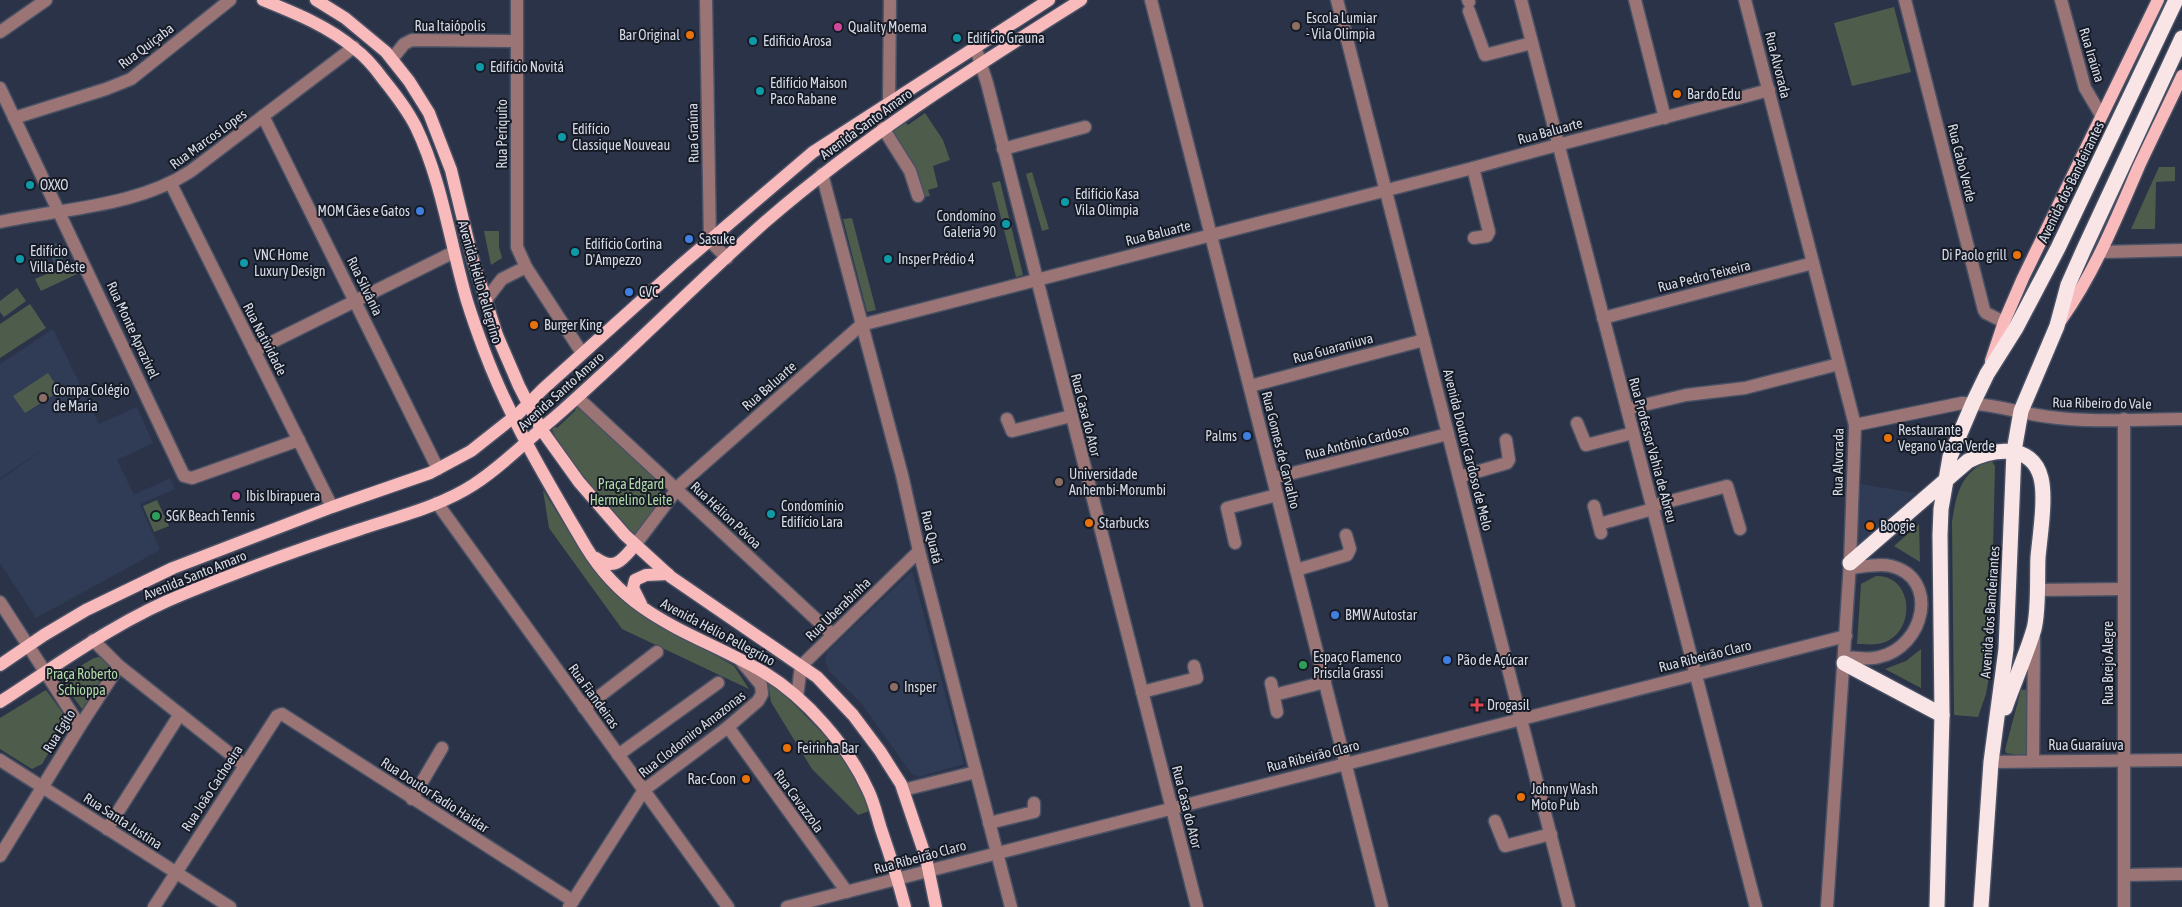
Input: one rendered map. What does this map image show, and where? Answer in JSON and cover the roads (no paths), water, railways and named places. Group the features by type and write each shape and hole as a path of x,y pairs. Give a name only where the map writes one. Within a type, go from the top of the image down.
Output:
{"highway":[{"name":"Avenida dos Bandeirantes","path":"1937,907 1942,715 1940,535 1945,480 1950,457 1987,374 2016,328 2058,248 2176,0"},
{"name":"Avenida dos Bandeirantes","path":"1981,907 1990,762 2006,649 2014,451 2021,411 2057,326 2068,285 2124,159 2182,38"},
{"path":"1850,566 1968,461 1980,455 2000,450 2014,451 2034,464 2042,479 2034,628 1994,736"},
{"path":"1844,660 1942,715"}],"main road":[{"name":"Avenida Hélio Pellegrino","path":"263,0 305,17 354,47 402,102 415,125 432,166 468,304 486,354 526,442 589,551 613,582 648,612 673,628 767,674 814,713 840,744 868,790 898,878 905,907"},
{"name":"Avenida Hélio Pellegrino","path":"316,0 360,29 392,60 409,81 429,114 451,170 472,258 497,335 541,429 579,482 635,545 668,574 817,677 853,715 880,751 903,790 928,871 936,907"},
{"name":"Avenida Santo Amaro","path":"0,665 28,645 86,610 174,568 332,507 438,469 471,451 529,404 542,389 582,353 813,152 1048,0"},
{"name":"Avenida Santo Amaro","path":"0,702 93,640 138,614 185,593 317,544 437,503 474,484 578,398 764,223 822,174 883,128 981,62 1081,0"},
{"name":"Avenida dos Bandeirantes","path":"1987,374 2004,322 2101,115 2158,0"},
{"name":"Avenida dos Bandeirantes","path":"2057,326 2080,292 2104,247 2182,76"},
{"path":"589,551 602,563 612,564 621,560 635,545"},
{"path":"648,612 634,592 633,584 642,576 668,574"}],"street":[{"path":"0,32 46,0"},
{"name":"Rua Quiçaba","path":"14,118 106,89 131,79 230,0"},
{"name":"Rua Periquito","path":"517,0 516,240 518,252 582,353"},
{"name":"Rua Graúna","path":"706,0 710,241"},
{"path":"889,103 890,0"},
{"name":"Rua Gomes de Carvalho","path":"1151,0 1382,907"},
{"name":"Avenida Doutor Cardoso de Melo","path":"1337,0 1569,907"},
{"name":"Rua Professor Vahia de Abreu","path":"1521,0 1756,907"},
{"path":"1635,0 1664,118"},
{"name":"Rua Alvorada","path":"1745,0 1855,425 1850,566 1828,907"},
{"name":"Rua Cabo Verde","path":"1905,0 1984,310 2004,322"},
{"name":"Rua Iraúna","path":"2061,0 2085,88 2101,115"},
{"path":"1469,4 1484,55 1532,43"},
{"name":"Rua Itaiópolis","path":"392,60 404,44 412,40 517,41"},
{"name":"Rua Casa do Ator","path":"976,46 1197,907"},
{"name":"Rua Marcos Lopes","path":"0,222 114,202 171,184 354,47"},
{"name":"Rua Monte Aprazível","path":"0,88 60,210 184,476 192,478 299,440"},
{"name":"Rua Baluarte","path":"635,545 677,489 861,325 1473,168 1768,90"},
{"name":"Rua Silvânia","path":"264,116 438,469"},
{"path":"1003,148 1085,127"},
{"path":"883,128 910,171 918,196"},
{"path":"1473,168 1489,232 1486,236 1474,238"},
{"name":"Rua Quatá","path":"822,174 902,475 919,551 1011,907"},
{"name":"Rua Natividade","path":"171,184 332,507"},
{"path":"710,241 727,258"},
{"path":"2104,247 2118,252 2182,250"},
{"path":"254,350 454,252"},
{"name":"Rua Pedro Teixeira","path":"1603,318 1813,264"},
{"path":"485,301 502,279 526,267"},
{"name":"Rua Guaraniuva","path":"1250,386 1424,340"},
{"path":"1627,409 1686,395 1745,388 1839,364"},
{"name":"Rua Hélion Póvoa","path":"578,398 832,634"},
{"path":"1855,425 1953,404 1973,403 2021,411"},
{"name":"Rua Ribeiro do Vale","path":"2021,411 2070,419 2182,419"},
{"path":"1007,419 1012,432 1071,416"},
{"name":"Rua Brejo Alegre","path":"2124,419 2124,907"},
{"path":"1577,423 1586,445 1633,433"},
{"name":"Rua Antônio Cardoso","path":"1273,478 1448,434"},
{"path":"1459,477 1507,463 1509,460 1506,440"},
{"path":"1594,506 1600,529 1653,507 1727,486 1740,529"},
{"path":"1236,543 1227,508 1277,495"},
{"name":"Rua Fiandeiras","path":"437,503 728,907"},
{"path":"1296,570 1348,555 1350,549 1346,535"},
{"name":"Rua Uberabinha","path":"801,666 919,551"},
{"path":"1844,660 1873,658 1891,652 1913,635 1922,612 1919,592 1906,572 1893,566 1881,564 1850,566"},
{"path":"2036,590 2123,589"},
{"path":"0,602 80,726"},
{"path":"2033,760 2034,628"},
{"name":"Rua Ribeirão Claro","path":"788,907 1846,636"},
{"path":"93,640 119,666 244,765"},
{"path":"584,708 657,652"},
{"name":"Rua Clodomiro Amazonas","path":"571,904 644,790 752,708 762,694 761,685 741,661"},
{"name":"Rua Egito","path":"0,856 119,666"},
{"path":"797,698 801,666"},
{"path":"1142,692 1197,678 1194,666"},
{"path":"1270,682 1277,712"},
{"path":"1274,695 1325,682"},
{"path":"618,755 718,683"},
{"path":"107,829 180,714"},
{"name":"Rua João Cachoeira","path":"154,907 244,765 278,716 282,714"},
{"name":"Rua Doutor Fadio Haidar","path":"282,714 571,904"},
{"name":"Rua Cavazzola","path":"728,727 847,892"},
{"path":"412,799 442,748"},
{"name":"Rua Santa Justina","path":"0,760 230,907"},
{"name":"Rua Guaraíuva","path":"1990,762 2033,760 2182,760"},
{"path":"903,790 976,772"},
{"path":"989,823 1034,812 1034,802"},
{"path":"1495,821 1505,846 1551,834"},
{"path":"2124,875 2182,874"}],"place":[{"name":"Escola Lumiar - Vila Olimpia","path":"1296,26"},
{"name":"Quality Moema","path":"838,27"},
{"name":"Bar Original","path":"690,35"},
{"name":"Edifício Grauna","path":"957,38"},
{"name":"Edificio Arosa","path":"753,41"},
{"name":"Edifício Novitá","path":"480,67"},
{"name":"Edifício Maison Paco Rabane","path":"760,91"},
{"name":"Bar do Edu","path":"1677,94"},
{"name":"Edifício Classique Nouveau","path":"562,137"},
{"name":"OXXO","path":"30,185"},
{"name":"Edifício Kasa Vila Olimpia","path":"1065,202"},
{"name":"MOM Cães e Gatos","path":"420,211"},
{"name":"Condomíno Galeria 90","path":"1006,224"},
{"name":"Sasuke","path":"689,239"},
{"name":"Edifício Cortina D'Ampezzo","path":"575,252"},
{"name":"Di Paolo grill","path":"2017,255"},
{"name":"Edifício Villa Déste","path":"20,259"},
{"name":"Insper Prédio 4","path":"888,259"},
{"name":"VNC Home Luxury Design","path":"244,263"},
{"name":"CVC","path":"629,292"},
{"name":"Burger King","path":"534,325"},
{"name":"Compa Colégio de Maria","path":"43,398"},
{"name":"Palms","path":"1247,436"},
{"name":"Restaurante Vegano Vaca Verde","path":"1888,438"},
{"name":"Universidade Anhembi-Morumbi","path":"1059,482"},
{"name":"Ibis Ibirapuera","path":"236,496"},
{"name":"Condomínio Edifício Lara","path":"771,514"},
{"name":"SGK Beach Tennis","path":"156,516"},
{"name":"Starbucks","path":"1089,523"},
{"name":"Boogie","path":"1870,526"},
{"name":"BMW Autostar","path":"1335,615"},
{"name":"Pão de Açúcar","path":"1447,660"},
{"name":"Espaço Flamenco Priscila Grassi","path":"1303,665"},
{"name":"Insper","path":"894,687"},
{"name":"Drogasil","path":"1477,705"},
{"name":"Feirinha Bar","path":"787,748"},
{"name":"Rac-Coon","path":"746,779"},
{"name":"Johnny Wash Moto Pub","path":"1521,797"}],"park label":[{"name":"Praça Edgard Hermelino Leite","path":"631,492"},
{"name":"Praça Roberto Schioppa","path":"82,682"}]}
